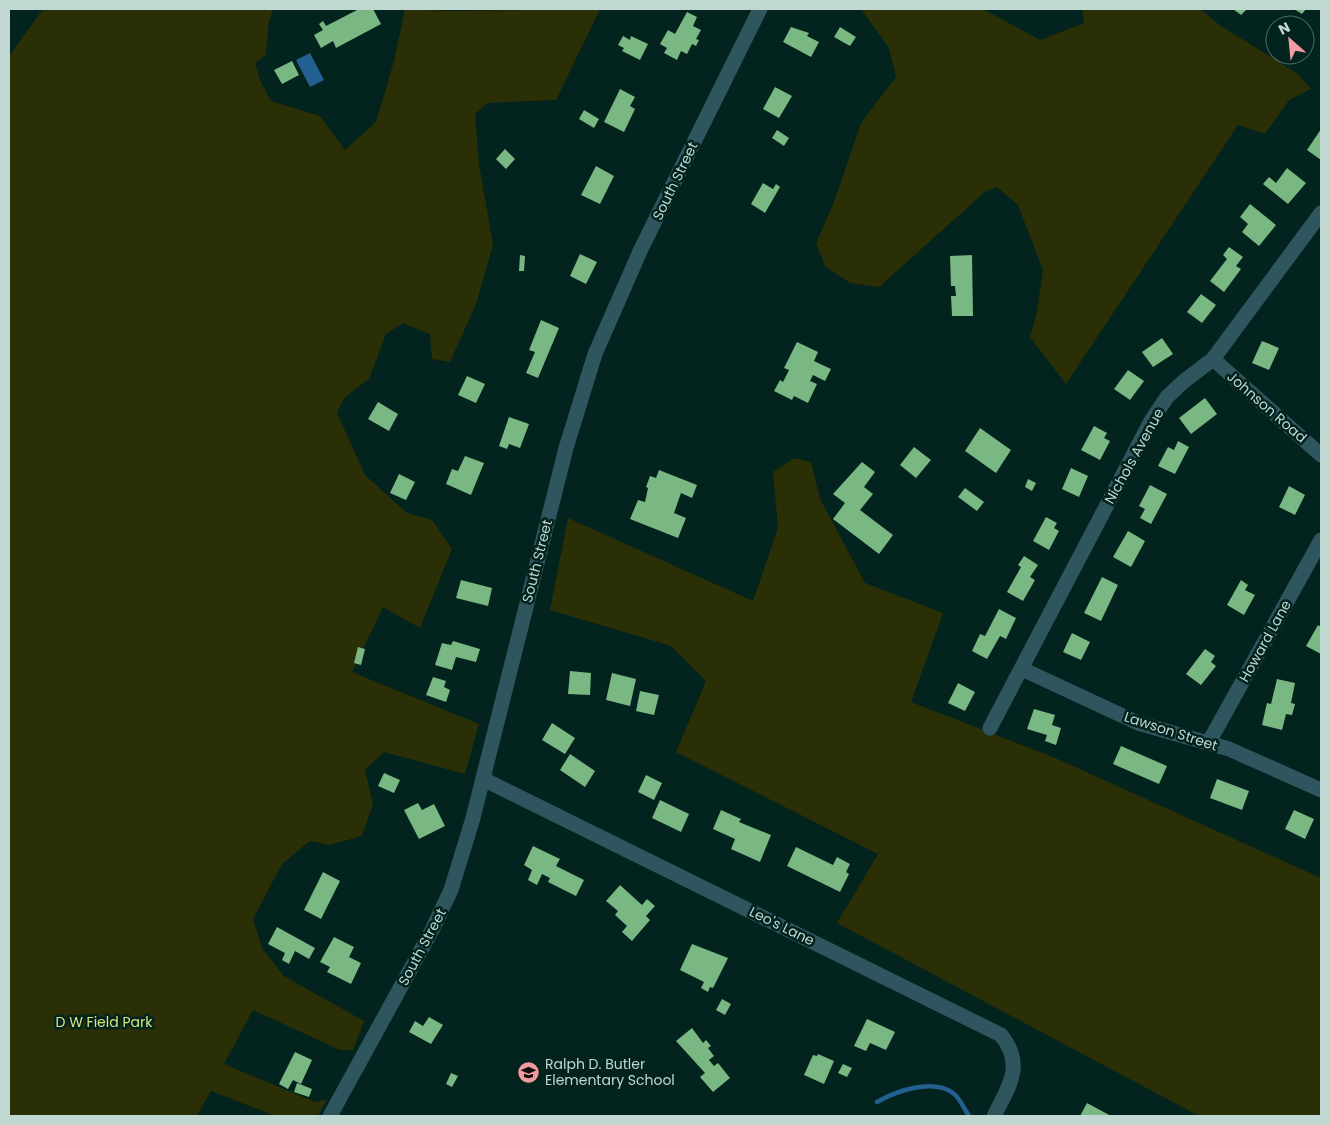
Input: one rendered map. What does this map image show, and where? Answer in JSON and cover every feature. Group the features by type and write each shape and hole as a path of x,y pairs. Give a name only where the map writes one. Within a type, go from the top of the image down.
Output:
{"street":[{"name":"South Street","path":"330,1116 444,907 458,872 554,493 595,354 642,249 760,9"},
{"name":"Nichols Avenue","path":"990,728 1151,421 1172,392 1213,359 1240,326 1321,213"},
{"name":"Johnson Road","path":"1213,359 1321,455"},
{"name":"Howard Lane","path":"1209,742 1321,540"},
{"name":"Lawson Street","path":"1022,670 1138,723 1209,742 1321,790"},
{"name":"Leo's Lane","path":"483,779 1001,1035 1010,1046 1015,1058 1013,1074 994,1116"}],"green space":[{"name":"D W Field Park","path":"43,9 273,9 268,26 266,55 255,63 260,80 271,101 320,116 345,150 376,122 394,61 405,9 449,11 600,9 556,100 488,103 475,114 479,164 493,245 476,304 450,362 432,359 430,334 403,323 386,334 369,379 345,397 337,413 365,475 407,513 432,520 452,549 420,628 383,607 352,672 479,724 465,774 384,752 365,770 373,804 362,836 330,845 310,841 282,864 253,919 262,948 284,976 364,1021 353,1050 340,1050 253,1010 224,1064 315,1102 327,1099 318,1116 275,1116 211,1091 197,1116 9,1116 9,56"},
{"path":"861,9 983,9 1040,40 1084,23 1082,9 1200,9 1221,26 1265,53 1265,65 1284,65 1298,74 1311,89 1289,100 1265,134 1238,125 1066,384 1030,337 1036,317 1043,270 1018,205 997,187 986,191 879,287 850,283 825,266 816,243 834,202 861,123 896,77 889,48"},
{"path":"794,458 811,462 820,499 865,583 943,613 911,702 1053,757 1321,878 1321,1116 1199,1116 837,923 878,854 676,752 706,681 671,646 550,610 568,518 753,601 778,528 773,472"}],"water":[{"path":"310,53 324,80 310,87 296,60"}],"building":[{"path":"359,9 373,9 381,24 336,48 333,41 321,48 314,35 323,30 319,24 323,21 326,26"},
{"path":"1233,9 1247,9 1241,15"},
{"path":"1294,9 1306,9 1302,14"},
{"path":"687,12 697,17 693,26 701,30 696,39 699,40 696,46 692,44 687,54 681,51 677,60 664,53 667,48 660,44 668,30 675,34"},
{"path":"791,27 809,33 807,36 819,42 811,57 783,42"},
{"path":"840,27 856,37 850,46 834,37"},
{"path":"623,36 630,40 631,36 648,44 640,60 622,51 624,48 618,45"},
{"path":"292,61 299,75 282,84 274,70"},
{"path":"775,87 792,96 779,118 763,109"},
{"path":"620,89 635,97 630,106 635,109 624,132 604,122"},
{"path":"584,110 599,119 594,128 579,119"},
{"path":"1321,129 1321,160 1307,150"},
{"path":"777,130 789,138 784,146 772,138"},
{"path":"505,149 515,159 506,169 496,159"},
{"path":"596,166 614,176 600,204 581,195"},
{"path":"1287,168 1306,183 1288,204 1263,184 1269,177 1276,183"},
{"path":"763,183 773,189 776,184 780,187 765,213 751,204"},
{"path":"1250,204 1276,225 1259,246 1242,232 1248,224 1240,217"},
{"path":"1229,247 1243,257 1236,266 1241,269 1224,292 1210,281 1227,259 1223,255"},
{"path":"580,254 597,262 586,284 570,276"},
{"path":"520,255 525,256 524,271 519,271"},
{"path":"972,255 973,316 952,316 951,296 956,296 955,286 951,286 950,256"},
{"path":"1201,294 1216,305 1202,323 1187,312"},
{"path":"541,320 559,328 538,378 526,373 535,352 529,350"},
{"path":"1162,338 1173,354 1153,367 1142,352"},
{"path":"1262,341 1279,348 1269,370 1252,363"},
{"path":"797,342 818,352 814,361 831,369 825,381 813,375 810,381 817,384 808,403 794,396 792,400 774,391 780,380 783,382 789,370 784,368"},
{"path":"1128,370 1144,381 1130,400 1114,389"},
{"path":"467,376 485,384 476,403 458,395"},
{"path":"1205,398 1217,414 1191,434 1179,418"},
{"path":"378,402 398,414 389,431 368,419"},
{"path":"509,417 529,424 520,448 509,444 507,449 499,446"},
{"path":"1094,426 1107,433 1104,438 1110,441 1100,460 1081,450"},
{"path":"980,428 1011,450 996,473 965,451"},
{"path":"1178,441 1189,447 1175,474 1158,466 1168,447 1174,450"},
{"path":"914,447 931,460 916,478 900,465"},
{"path":"465,456 484,463 471,495 446,484 452,469 458,471"},
{"path":"862,462 875,472 864,487 873,494 860,510 893,535 879,554 833,519 845,503 833,494"},
{"path":"1071,468 1088,476 1079,497 1062,489"},
{"path":"659,470 697,485 692,498 681,493 674,513 686,518 678,538 630,519 638,500 645,502 648,488 646,487 650,476 656,478"},
{"path":"399,474 415,482 406,500 390,493"},
{"path":"1028,479 1036,483 1032,491 1025,487"},
{"path":"1150,485 1167,494 1151,524 1140,518 1145,509 1139,506"},
{"path":"1289,486 1305,495 1295,515 1279,507"},
{"path":"965,488 984,502 977,511 958,497"},
{"path":"1046,517 1057,523 1054,528 1059,531 1049,550 1033,541"},
{"path":"1128,531 1145,541 1131,567 1113,557"},
{"path":"1024,556 1038,565 1030,577 1035,580 1023,601 1007,592 1021,567 1018,565"},
{"path":"1102,577 1118,585 1101,621 1084,613"},
{"path":"461,580 492,588 488,606 456,598"},
{"path":"1241,580 1248,585 1245,590 1255,595 1244,615 1227,605"},
{"path":"999,609 1016,618 1006,639 1000,636 987,659 972,651 980,634 985,636"},
{"path":"1318,625 1321,627 1321,654 1306,646"},
{"path":"1072,633 1090,642 1081,660 1063,652"},
{"path":"453,641 480,649 476,662 456,657 452,670 435,665 442,643 451,645"},
{"path":"358,647 365,649 361,665 354,663"},
{"path":"1205,649 1215,656 1211,662 1216,666 1201,685 1186,674"},
{"path":"570,671 591,673 590,695 568,694"},
{"path":"612,673 636,679 630,706 606,700"},
{"path":"433,677 446,681 444,687 450,690 446,702 426,695"},
{"path":"1277,679 1295,683 1291,703 1295,704 1292,715 1286,714 1282,730 1262,725 1267,703 1271,704"},
{"path":"958,683 975,692 965,711 948,703"},
{"path":"640,691 659,695 654,715 636,711"},
{"path":"1034,709 1055,715 1052,725 1061,728 1056,745 1045,741 1047,735 1027,729"},
{"path":"552,723 575,738 565,754 542,740"},
{"path":"1121,746 1167,766 1159,784 1113,764"},
{"path":"570,754 595,771 585,787 560,770"},
{"path":"384,773 400,780 394,793 378,786"},
{"path":"646,775 662,783 654,800 638,792"},
{"path":"1217,779 1249,791 1242,810 1210,798"},
{"path":"660,800 689,814 681,832 652,818"},
{"path":"418,803 422,810 434,804 445,826 419,839 404,810"},
{"path":"721,810 741,819 739,822 771,835 760,862 731,849 735,839 713,829"},
{"path":"1294,810 1314,819 1305,839 1285,829"},
{"path":"533,846 560,859 556,866 584,880 576,896 548,882 550,878 542,874 537,885 528,880 532,870 524,865"},
{"path":"796,847 833,865 837,857 850,864 846,872 849,874 840,892 787,866"},
{"path":"323,872 340,881 321,919 304,910"},
{"path":"620,885 642,905 647,899 655,906 646,916 650,920 632,941 622,932 627,926 615,915 618,911 606,901"},
{"path":"277,927 315,948 309,959 295,951 289,964 282,960 285,953 268,944"},
{"path":"334,937 354,947 349,957 361,963 351,984 327,972 330,967 320,962"},
{"path":"692,944 728,958 713,988 710,987 708,992 701,988 704,982 680,970"},
{"path":"722,999 731,1004 725,1015 716,1010"},
{"path":"429,1017 443,1025 431,1044 409,1032 415,1021 423,1026"},
{"path":"867,1019 895,1032 886,1050 870,1043 866,1051 854,1046"},
{"path":"692,1028 703,1043 706,1040 711,1046 708,1048 714,1056 709,1060 714,1066 718,1063 730,1078 713,1092 700,1077 705,1073 676,1041"},
{"path":"295,1052 312,1060 301,1084 293,1080 288,1089 279,1084"},
{"path":"818,1054 834,1061 824,1084 804,1075 813,1055 817,1056"},
{"path":"843,1064 852,1068 847,1077 838,1073"},
{"path":"451,1073 458,1076 452,1087 446,1084"},
{"path":"297,1083 312,1089 309,1097 294,1092"},
{"path":"1087,1103 1111,1116 1080,1116"}],"waterway":[{"path":"877,1102 904,1090 925,1086 935,1087 953,1093 969,1116"}],"place":[{"name":"Ralph D. Butler Elementary School","path":"529,1072"}]}
